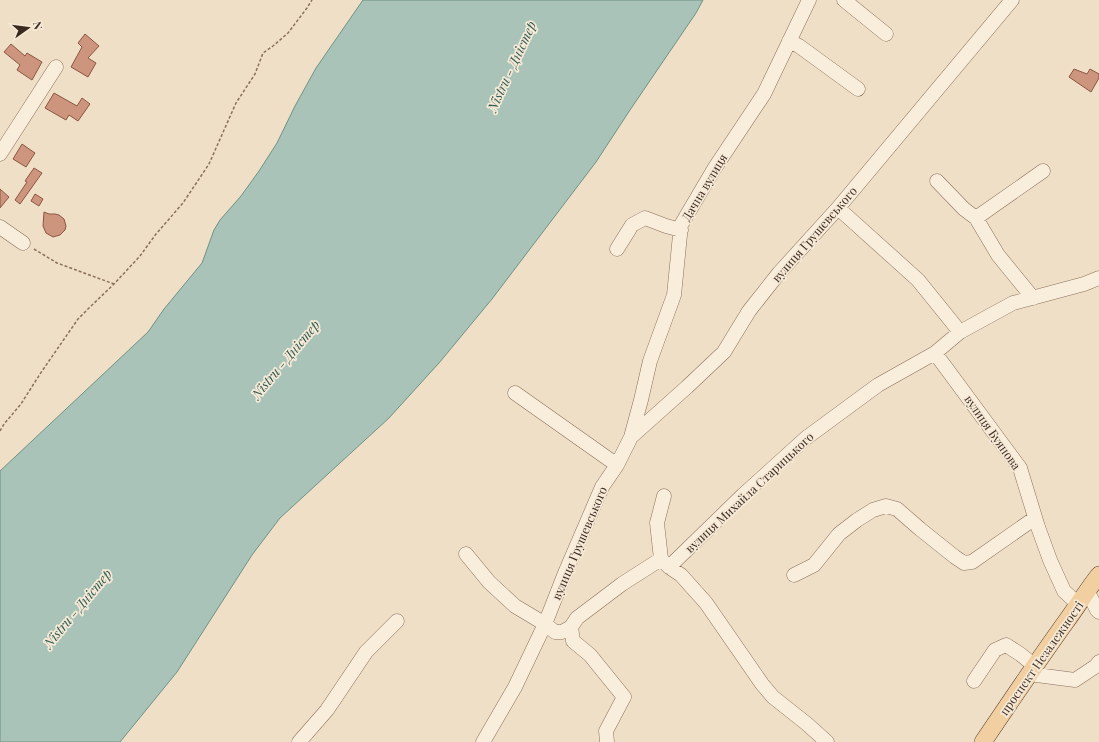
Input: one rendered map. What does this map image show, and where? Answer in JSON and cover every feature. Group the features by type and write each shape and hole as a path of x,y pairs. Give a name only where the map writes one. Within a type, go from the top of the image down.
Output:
{"main road":[{"name":"проспект Незалежності","path":"983,742 1087,590 1099,575"}],"street":[{"name":"Дачна вулиця","path":"631,437 650,360 674,295 681,226 714,169 764,94 809,0"},
{"path":"844,0 886,34"},
{"name":"вулиця Грушевського","path":"483,742 515,687 545,624 602,487 617,464 631,437 724,352 749,311 779,273 838,208 1012,0"},
{"path":"789,41 799,46 858,89"},
{"path":"0,154 56,67"},
{"path":"976,218 1043,171"},
{"path":"937,181 964,209 976,218 998,255 1033,298"},
{"path":"838,208 918,280 960,332"},
{"path":"617,248 632,225 645,218 681,230"},
{"path":"0,227 23,243"},
{"name":"вулиця Михайла Старицького","path":"665,563 806,438 878,385 935,353 960,332 1013,303 1084,284 1099,278"},
{"name":"вулиця Буянова","path":"935,353 1020,468 1035,518 1050,560 1064,591 1078,604"},
{"path":"515,393 617,464"},
{"path":"664,496 657,523 665,563 681,575 706,603 762,684 773,697 827,742"},
{"path":"794,575 814,565 839,534 857,520 873,510 886,506 897,509 964,563 972,562 1035,518"},
{"path":"466,554 489,582 515,606 556,632 562,632 571,627 577,618 622,584 665,563"},
{"path":"1087,590 1098,612"},
{"path":"299,742 327,710 366,652 397,621"},
{"path":"571,627 573,642 590,656 624,697 606,731 607,742"},
{"path":"974,681 995,650 1006,645 1020,654 1032,670 1074,680 1096,666 1099,662"}],"path":[{"path":"0,432 4,424 22,404 40,374 78,319 140,256 156,234 183,203 208,164 236,103 255,74 263,53 288,33 312,0"},
{"path":"23,243 57,264 114,284"}],"water":[{"name":"Nistru - Дністер","path":"363,0 703,0 696,13 596,162 492,299 439,363 389,418 280,518 252,555 177,672 120,742 0,742 0,471 148,332 164,309 202,263 214,230 220,220 241,196 259,171 277,143 316,68"}],"building":[{"path":"85,34 99,46 88,58 96,63 88,77 71,67 82,47 78,43"},
{"path":"11,44 25,56 27,53 42,62 32,80 17,70 20,65 4,52"},
{"path":"1074,69 1087,74 1090,69 1099,74 1099,78 1091,92 1069,77"},
{"path":"54,93 77,106 82,98 90,104 78,121 69,115 66,120 45,108"},
{"path":"22,144 35,153 26,167 13,159"},
{"path":"34,168 42,173 20,204 15,200"},
{"path":"0,189 9,197 0,208"},
{"path":"35,194 43,199 39,206 31,201"},
{"path":"44,212 59,215 64,219 66,226 65,230 60,235 53,237 46,233 43,226"}]}
